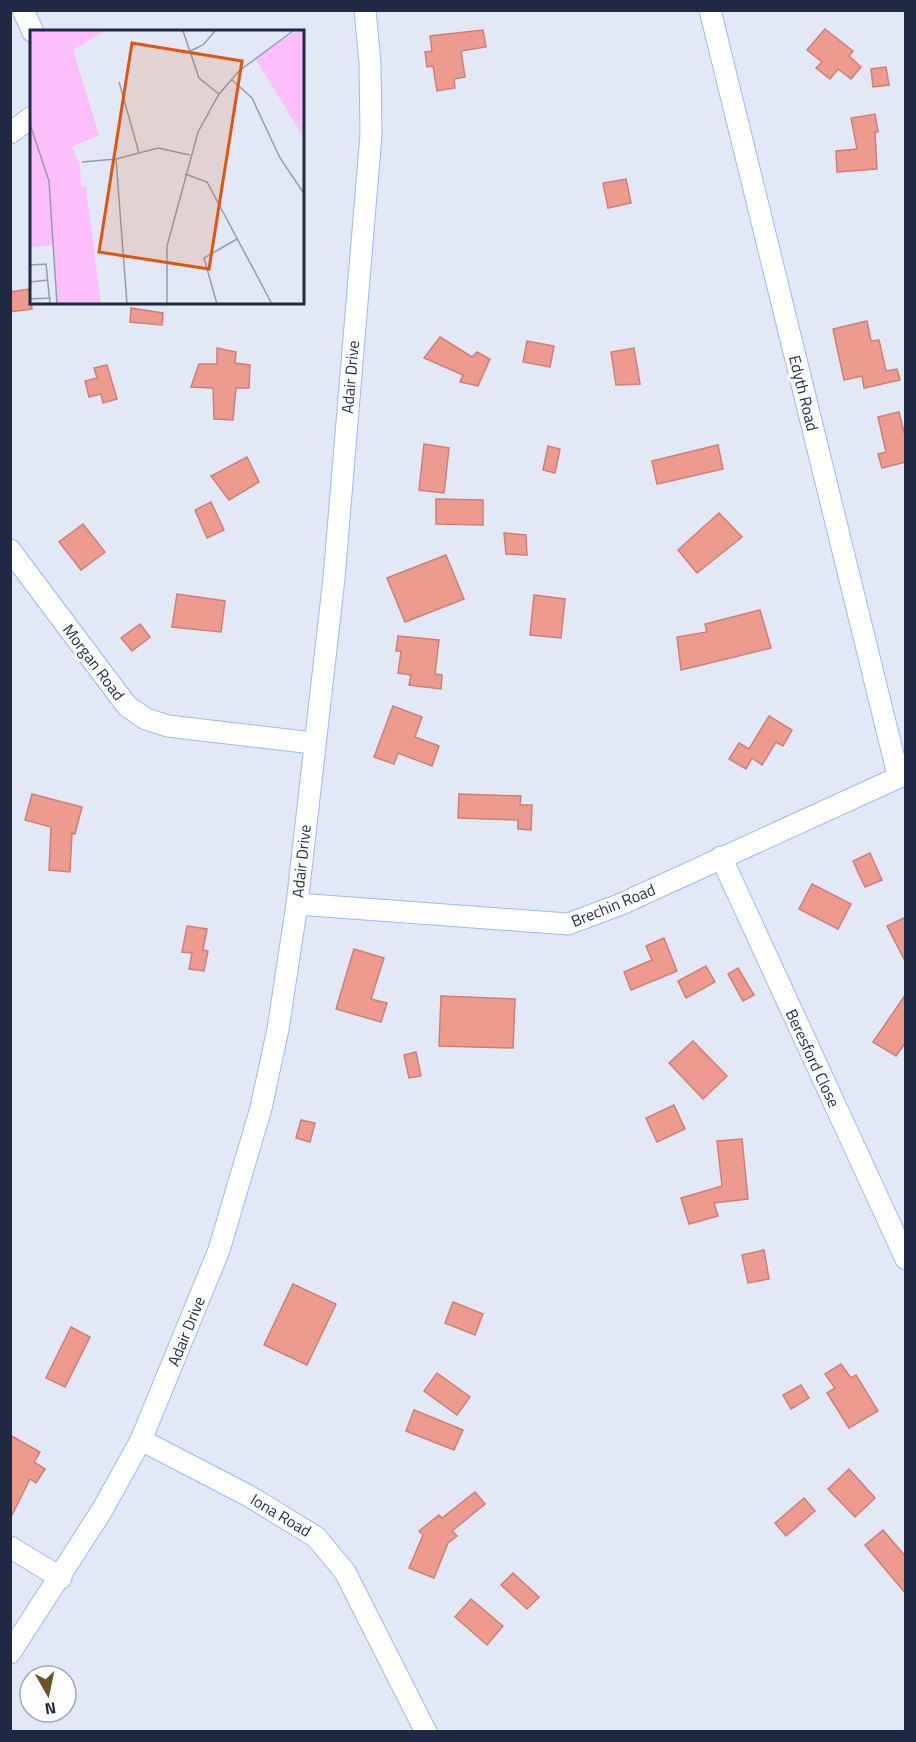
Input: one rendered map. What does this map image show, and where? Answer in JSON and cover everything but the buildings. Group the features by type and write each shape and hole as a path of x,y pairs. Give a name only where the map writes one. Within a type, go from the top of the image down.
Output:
{"street":[{"path":"22,10 32,30"},
{"name":"Adair Drive","path":"10,1653 61,1578 141,1440 219,1250 261,1108 278,1029 297,904 313,743 334,578 371,135 370,63 365,10"},
{"name":"Edyth Road","path":"710,10 902,774"},
{"path":"10,133 30,118"},
{"name":"Morgan Road","path":"10,550 127,706 146,719 168,726 313,743"},
{"name":"Brechin Road","path":"297,904 567,924 620,905 902,774"},
{"name":"Beresford Close","path":"721,857 906,1259"},
{"name":"Iona Road","path":"141,1440 249,1496 316,1537 345,1572 426,1731"},
{"path":"10,1547 61,1578"}]}
